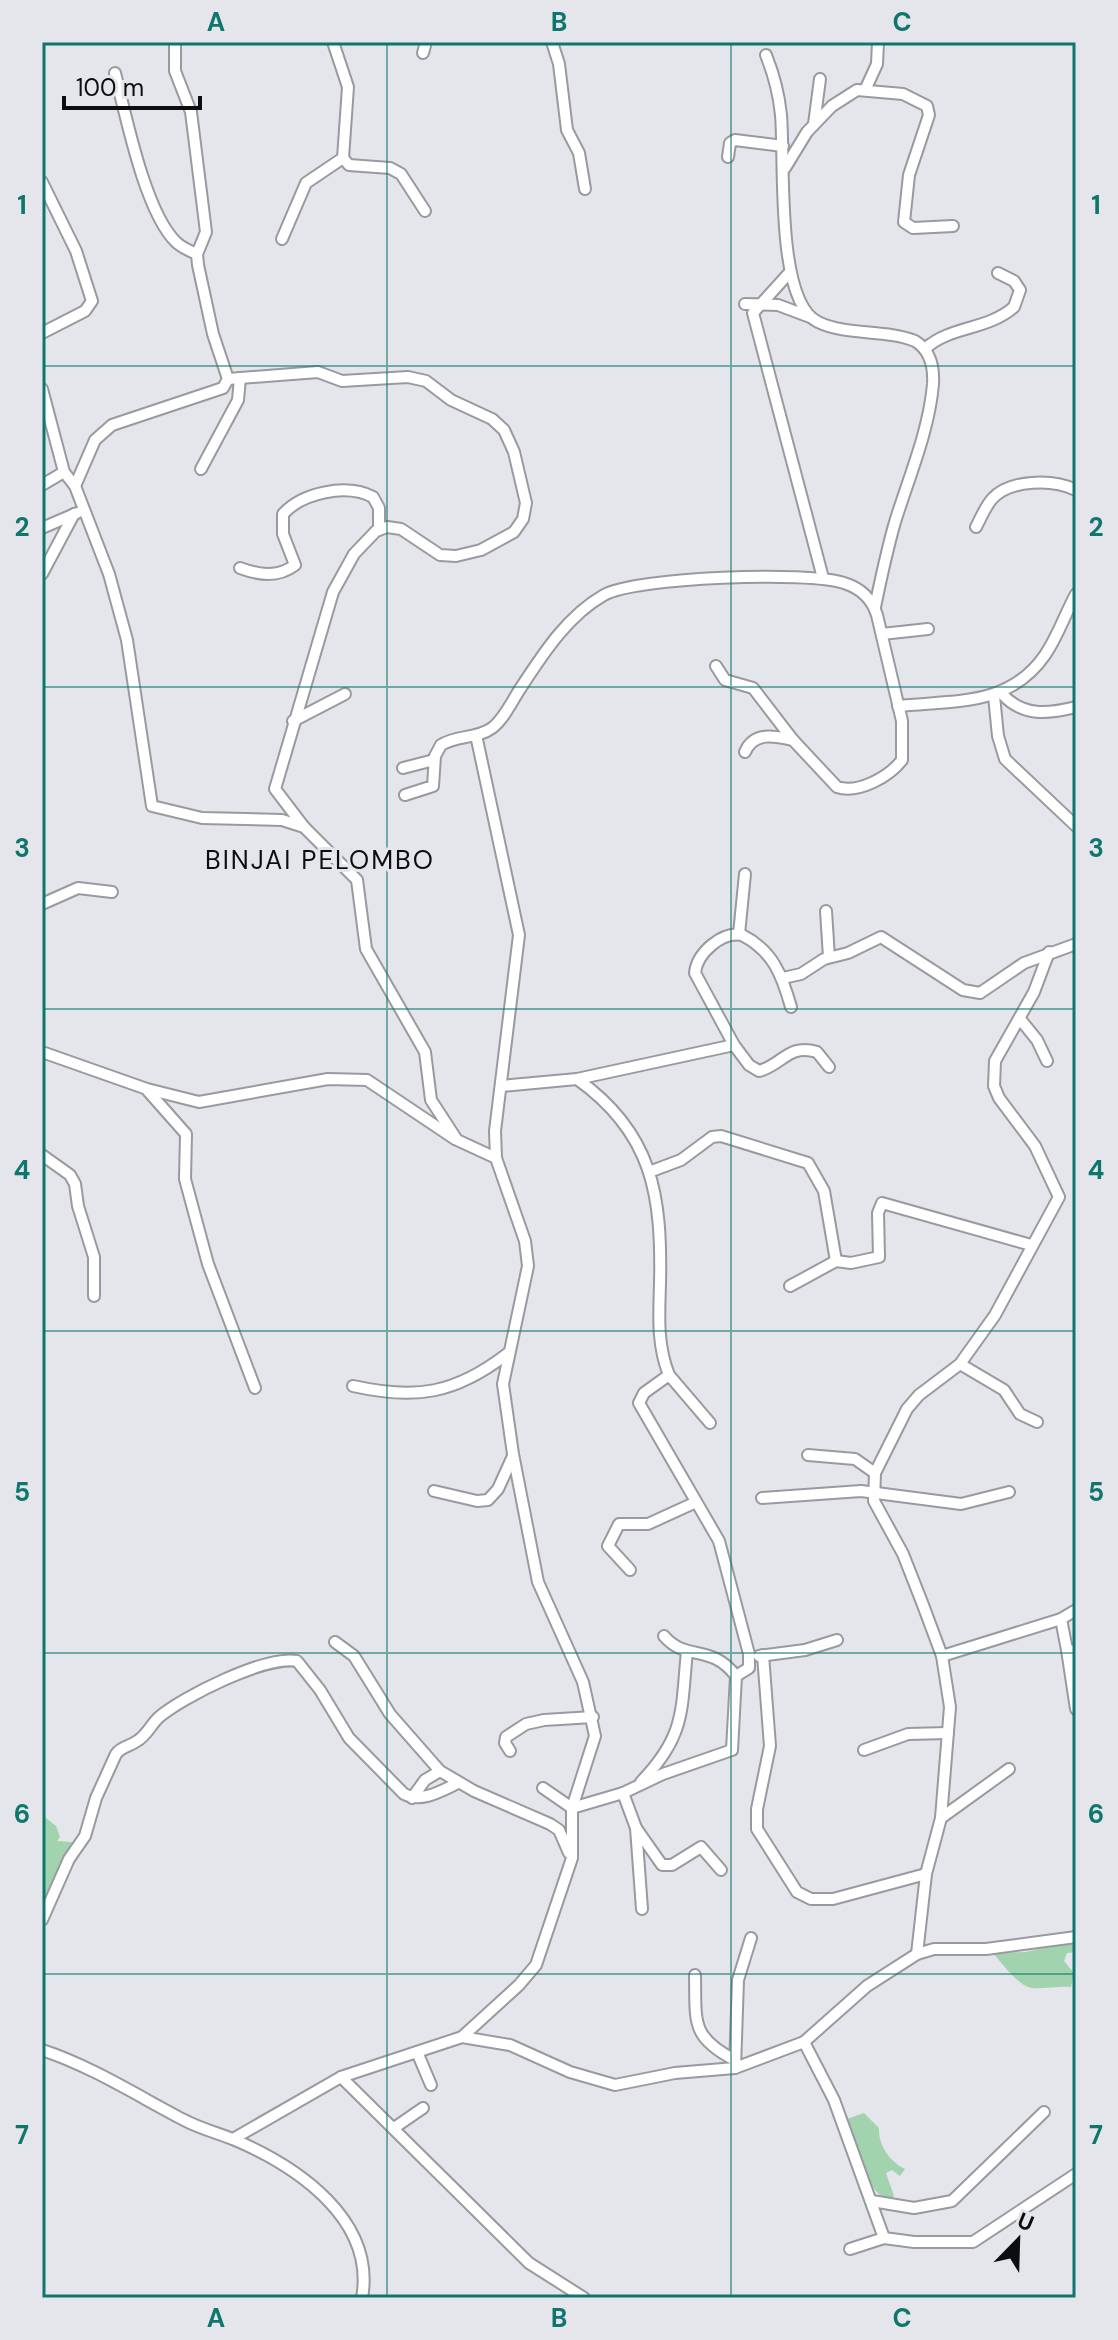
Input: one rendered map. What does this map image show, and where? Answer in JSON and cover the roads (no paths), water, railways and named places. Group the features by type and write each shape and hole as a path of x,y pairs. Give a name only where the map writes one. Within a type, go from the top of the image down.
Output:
{"street":[{"path":"175,42 175,71 191,112 206,232 197,254 213,334 234,379 238,400 201,469"},
{"path":"333,42 348,87 343,158 349,165 390,168 401,174 425,211"},
{"path":"552,42 559,64 567,130 579,153 585,189"},
{"path":"866,88 877,64 878,42"},
{"path":"766,55 780,101 790,272 811,317"},
{"path":"115,73 135,152 155,207 173,239 197,254"},
{"path":"814,124 820,79"},
{"path":"785,168 814,124 850,93 866,88 913,97 927,106 929,115 906,188 904,222 913,228 953,226"},
{"path":"728,157 730,143 735,140 783,146"},
{"path":"282,239 306,183 343,158"},
{"path":"42,182 76,251 92,301 85,311 42,333"},
{"path":"790,272 753,313 823,578"},
{"path":"926,348 938,338 985,325 1014,307 1020,290 1014,281 998,273"},
{"path":"716,666 725,680 753,688 793,740 834,785 845,789 858,788 884,775 902,760 904,743 898,706 875,607 929,405 933,382 926,348 908,338 827,325 789,307 745,304"},
{"path":"304,827 282,820 202,818 152,806 127,640 109,574 78,513 75,486 95,440 112,425 223,388 234,379 315,372 342,381 413,377 504,430 514,452 526,503 523,519 514,532 481,550 447,556 428,550 401,529 379,530 354,554 333,592 275,789 304,827 357,880 366,949 383,984 416,1033 428,1067 431,1100 457,1140"},
{"path":"42,389 64,472 75,486"},
{"path":"42,485 64,472"},
{"path":"976,527 991,500 1004,491 1043,483 1076,490"},
{"path":"240,568 264,575 291,569 295,565 283,534 283,514 291,505 327,492 347,489 373,497 379,508 379,530"},
{"path":"42,528 78,513"},
{"path":"42,574 78,513"},
{"path":"405,795 433,786 434,760 444,743 476,735 497,723 547,649 573,619 605,594 626,585 667,581 823,578 853,587 875,607"},
{"path":"898,706 998,695 1025,679 1045,654 1076,594"},
{"path":"882,634 928,629"},
{"path":"293,721 345,694"},
{"path":"998,695 1020,708 1040,714 1076,707"},
{"path":"998,695 998,736 1005,759 1076,826"},
{"path":"233,2139 341,2077 462,2037 519,1985 536,1965 572,1858 572,1808 594,1747 593,1717 583,1682 538,1582 503,1384 528,1266 525,1241 496,1158 495,1131 519,935 476,735"},
{"path":"745,752 751,742 763,736 793,740"},
{"path":"403,768 434,760"},
{"path":"739,934 745,874"},
{"path":"42,904 78,888 112,892"},
{"path":"826,911 829,957"},
{"path":"791,1007 783,978 773,959 739,934 709,947 695,969 734,1045 756,1070 766,1069 788,1052 801,1049 817,1052 829,1067"},
{"path":"783,978 801,974 829,957 884,938 963,990 976,993 988,991 1015,969 1049,952 1076,944"},
{"path":"917,1954 926,1874 941,1818 950,1707 942,1656 911,1571 880,1516 874,1491 875,1473 907,1409 919,1395 960,1364 1010,1292 1059,1193 1045,1173 1035,1146 994,1086 995,1061 1020,1019 1049,952"},
{"path":"1020,1019 1037,1040 1047,1061"},
{"path":"501,1086 577,1079 734,1045"},
{"path":"42,1052 189,1101 211,1102 328,1079 367,1080 457,1140 496,1158"},
{"path":"577,1079 603,1097 630,1127 649,1172 661,1252 659,1343 669,1375 710,1423"},
{"path":"147,1089 186,1134 185,1179 208,1264 255,1388"},
{"path":"649,1172 681,1160 717,1136 801,1159 819,1178 836,1261"},
{"path":"42,1155 70,1175 75,1184 78,1206 94,1257 94,1296"},
{"path":"790,1286 836,1261 851,1263 879,1257 878,1213 882,1203 1031,1245"},
{"path":"353,1386 398,1394 422,1393 476,1378 507,1354"},
{"path":"960,1364 1004,1390 1020,1414 1037,1422"},
{"path":"669,1375 644,1393 639,1403 724,1554 750,1659 746,1671 736,1676"},
{"path":"434,1491 477,1501 488,1500 498,1489 513,1454"},
{"path":"808,1455 855,1459 875,1473"},
{"path":"762,1498 874,1491 961,1504 1009,1492"},
{"path":"630,1570 608,1546 615,1528 623,1523 648,1524 694,1503"},
{"path":"942,1656 1061,1619 1076,1610"},
{"path":"1061,1619 1072,1650 1076,1709"},
{"path":"664,1636 675,1648 709,1654 736,1676"},
{"path":"750,1659 805,1650 837,1640"},
{"path":"335,1642 354,1656 390,1714 440,1771 458,1783 550,1824 559,1830 572,1858"},
{"path":"634,1789 667,1754 676,1736 687,1651"},
{"path":"763,1655 770,1746 757,1809 757,1829 797,1892 811,1899 833,1899 926,1874"},
{"path":"42,1920 69,1859 85,1836 96,1798 116,1754 121,1748 137,1742 160,1716 219,1680 282,1662 297,1661 320,1690 349,1738 399,1790 412,1798 458,1783"},
{"path":"572,1808 623,1793 663,1774 732,1750 736,1676"},
{"path":"510,1751 506,1737 526,1724 593,1717"},
{"path":"864,1750 908,1734 948,1733"},
{"path":"941,1818 1009,1769"},
{"path":"412,1798 425,1780 440,1771"},
{"path":"543,1788 572,1808"},
{"path":"623,1793 636,1828 662,1865 672,1865 701,1847 721,1870"},
{"path":"636,1828 642,1909"},
{"path":"462,2037 510,2045 570,2072 615,2085 735,2064 804,2042 867,1986 917,1954 934,1949 986,1949 1076,1937"},
{"path":"735,2064 738,1980 751,1938"},
{"path":"695,1975 698,2030 710,2047 735,2064"},
{"path":"804,2042 824,2076 884,2238"},
{"path":"42,2050 203,2130 233,2139 300,2178 328,2199 362,2256 362,2298"},
{"path":"417,2052 431,2085"},
{"path":"341,2077 529,2263 584,2298"},
{"path":"394,2128 423,2108"},
{"path":"872,2201 914,2208 952,2201 1044,2112"},
{"path":"850,2249 884,2238 914,2242 973,2242 1076,2174"}],"district":[{"name":"BINJAI PELOMBO","path":"320,860"}]}
